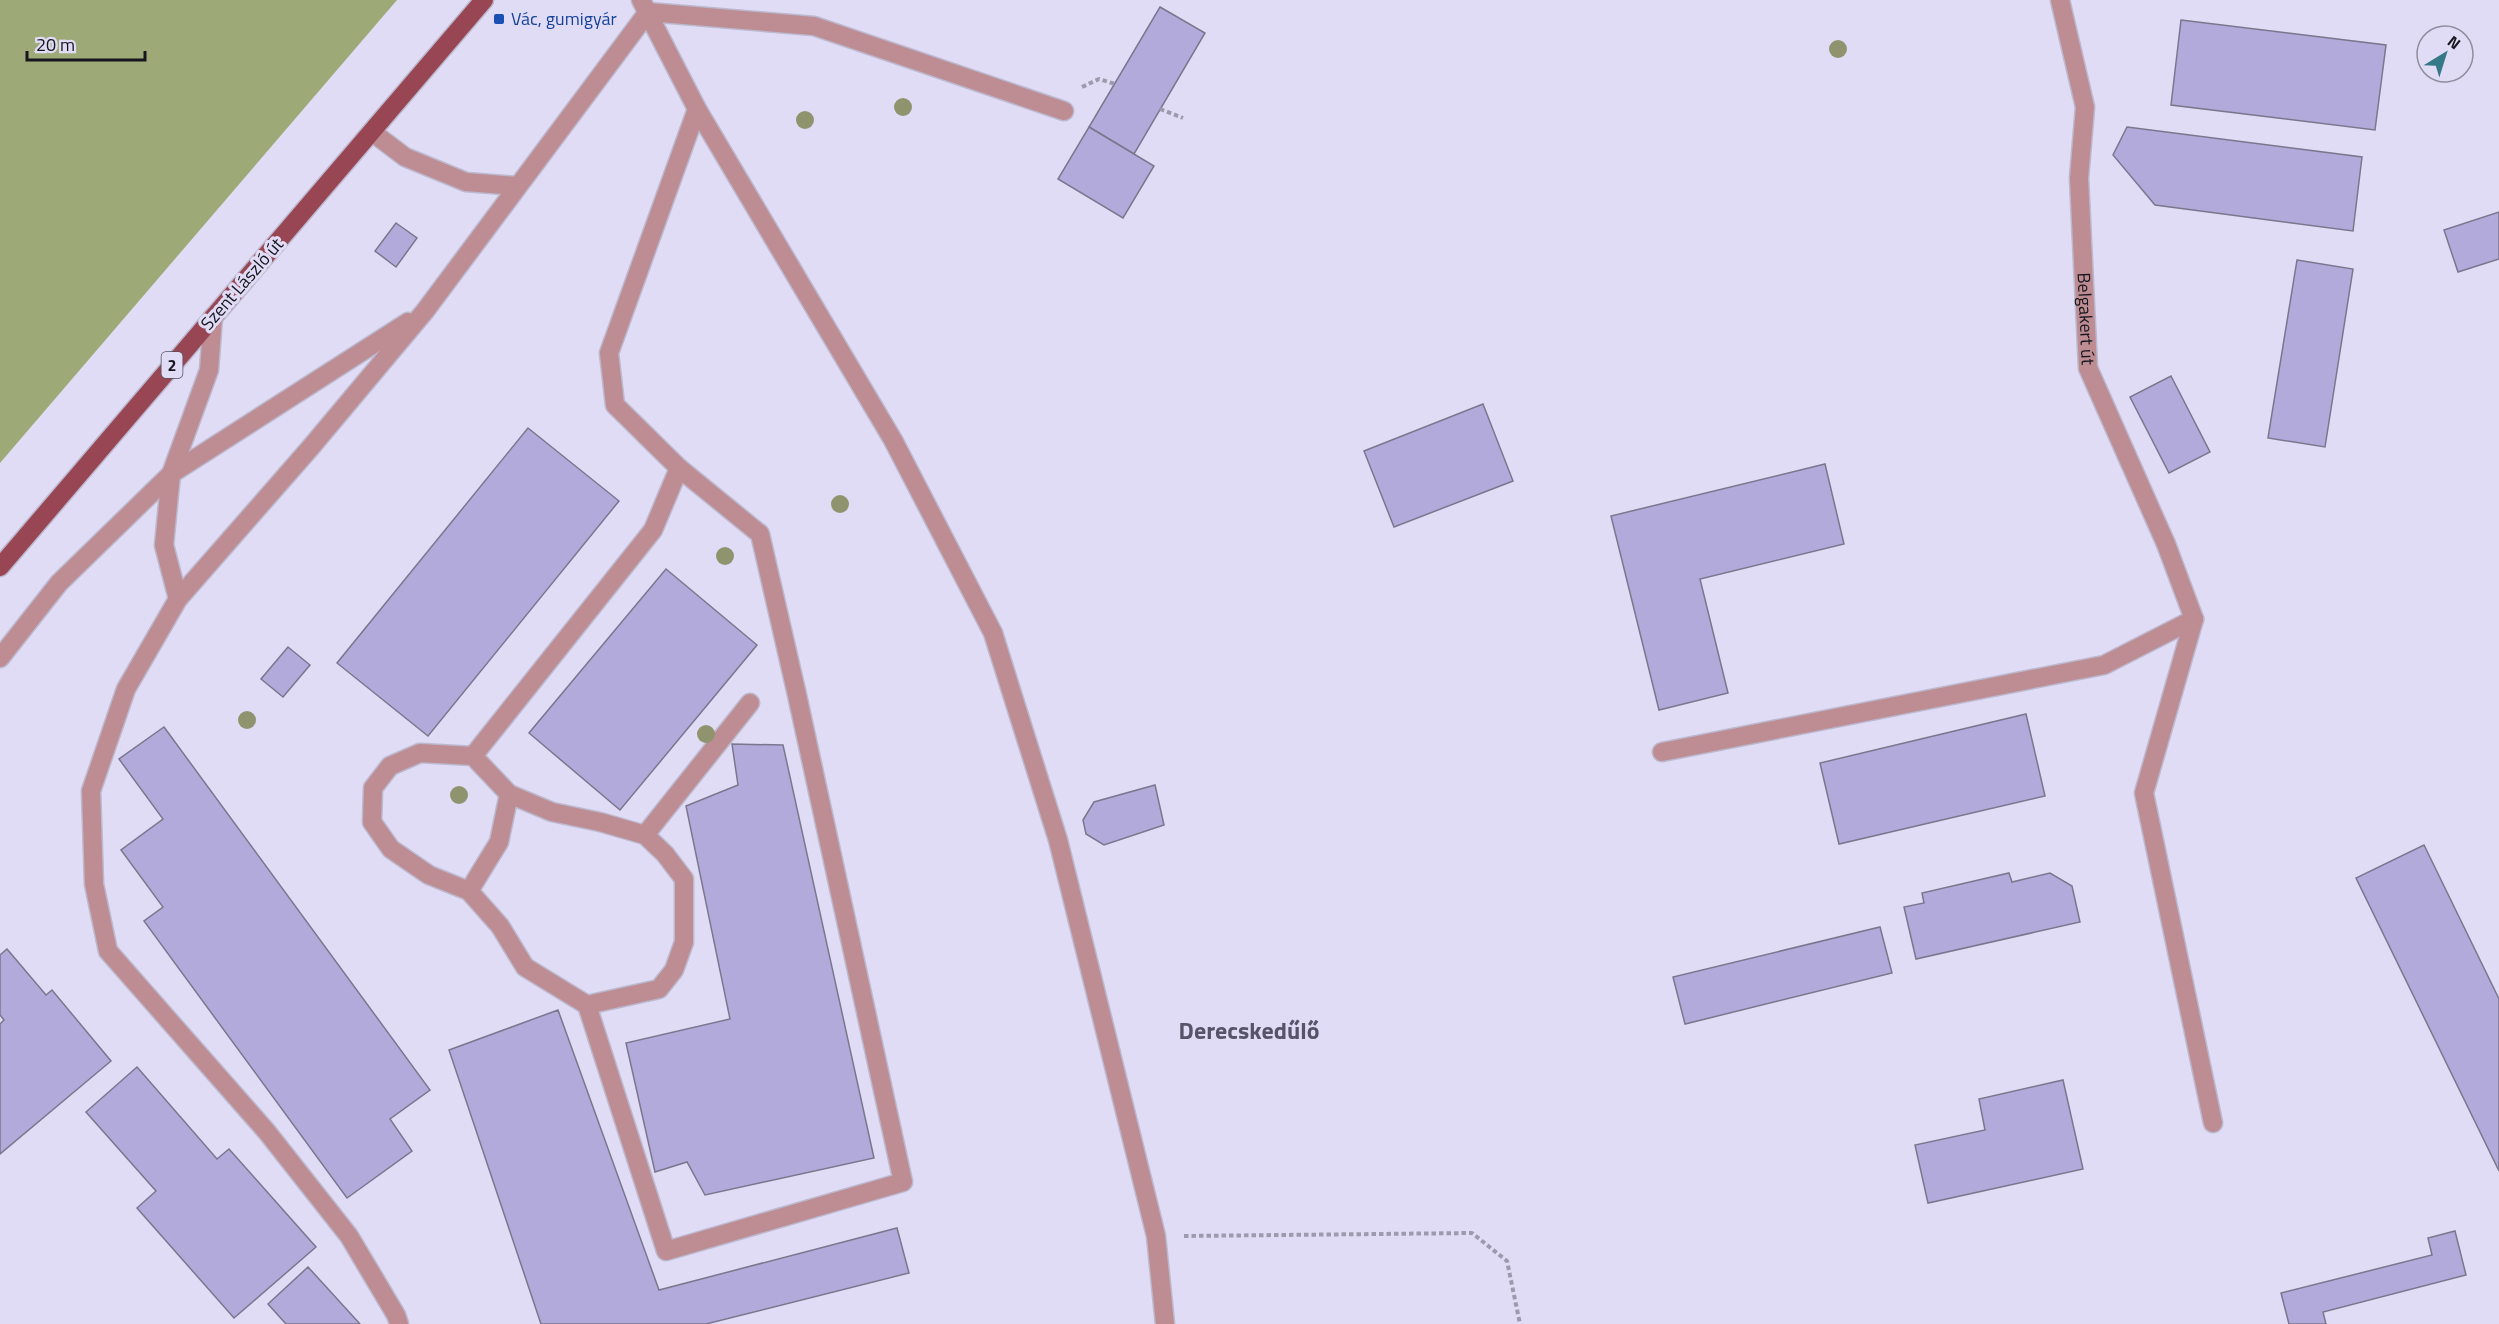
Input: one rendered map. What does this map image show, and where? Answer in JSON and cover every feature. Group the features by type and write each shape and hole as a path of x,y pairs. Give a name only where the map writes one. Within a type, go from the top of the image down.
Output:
{"main road":[{"name":"Szent László út","path":"0,567 484,0"}],"street":[{"name":"Belgakert út","path":"2060,0 2085,107 2079,178 2088,368 2166,544 2194,619"},
{"path":"645,6 697,109 893,440 993,633 1058,840 1156,1236 1165,1324"},
{"path":"645,6 814,26 1064,111"},
{"path":"399,1324 350,1236 267,1132 108,951 94,884 91,791 126,689 178,598 311,447 424,311 517,186 645,6"},
{"path":"587,1005 659,989 674,970 684,942 684,879 665,854 645,835 600,822 552,812 508,794 472,756 420,753 390,766 373,788 372,822 391,849 429,875 469,891 500,926 525,967 587,1005 666,1251 903,1182 760,534 679,468 615,405 609,353 697,109"},
{"path":"372,132 405,157 466,182 517,186"},
{"path":"0,658 58,583 171,474 424,311"},
{"path":"178,598 164,545 171,474 209,370 213,317"},
{"path":"472,756 653,530 679,468"},
{"path":"1662,752 2104,665 2194,619"},
{"path":"2194,619 2144,793 2213,1123"},
{"path":"645,835 750,703"},
{"path":"469,891 499,842 508,794"}],"path":[{"path":"1160,109 1183,118"},
{"path":"1156,1236 1472,1233 1507,1261 1520,1324"}],"green space":[{"path":"0,0 397,0 0,463"}],"building":[{"path":"1160,7 1205,33 1134,154 1089,127"},
{"path":"2181,20 2386,45 2375,130 2171,105"},
{"path":"1089,127 1154,166 1123,218 1058,179"},
{"path":"2127,127 2362,157 2353,231 2155,205 2113,155"},
{"path":"2499,212 2499,259 2458,272 2444,230"},
{"path":"396,223 417,238 396,267 375,251"},
{"path":"2297,260 2353,269 2325,447 2268,438"},
{"path":"2171,376 2210,452 2169,473 2130,397"},
{"path":"1483,404 1513,481 1394,527 1364,451"},
{"path":"528,428 619,501 428,736 337,663"},
{"path":"1825,464 1844,544 1700,579 1728,693 1659,710 1611,516"},
{"path":"666,569 757,645 620,810 529,733"},
{"path":"288,647 310,665 283,697 261,679"},
{"path":"2026,714 2045,796 1839,844 1820,763"},
{"path":"164,727 430,1090 390,1119 412,1151 347,1198 144,921 163,907 121,850 163,819 119,759"},
{"path":"732,744 783,745 874,1158 705,1195 687,1162 655,1172 626,1043 730,1019 686,806 738,785"},
{"path":"1155,785 1164,825 1104,845 1086,834 1083,820 1094,802"},
{"path":"2424,845 2499,999 2499,1171 2356,878"},
{"path":"2009,873 2012,882 2050,873 2072,886 2080,922 1916,959 1904,907 1924,903 1922,893"},
{"path":"1880,927 1892,973 1685,1024 1673,977"},
{"path":"7,949 46,995 52,990 111,1061 0,1154 0,1024 4,1020 0,1015 0,955"},
{"path":"558,1010 659,1290 897,1228 909,1273 706,1324 541,1324 449,1050"},
{"path":"137,1067 217,1159 229,1149 316,1247 234,1318 137,1208 156,1191 86,1112"},
{"path":"2063,1080 2083,1169 1928,1203 1915,1145 1985,1130 1979,1099"},
{"path":"2455,1231 2466,1275 2323,1312 2326,1324 2289,1324 2281,1293 2432,1255 2428,1238"},
{"path":"308,1267 360,1324 286,1324 268,1304"}],"place":[{"name":"Vác, gumigyár","path":"499,19"}],"district":[{"name":"Derecskedűlő","path":"1249,1031"}]}
